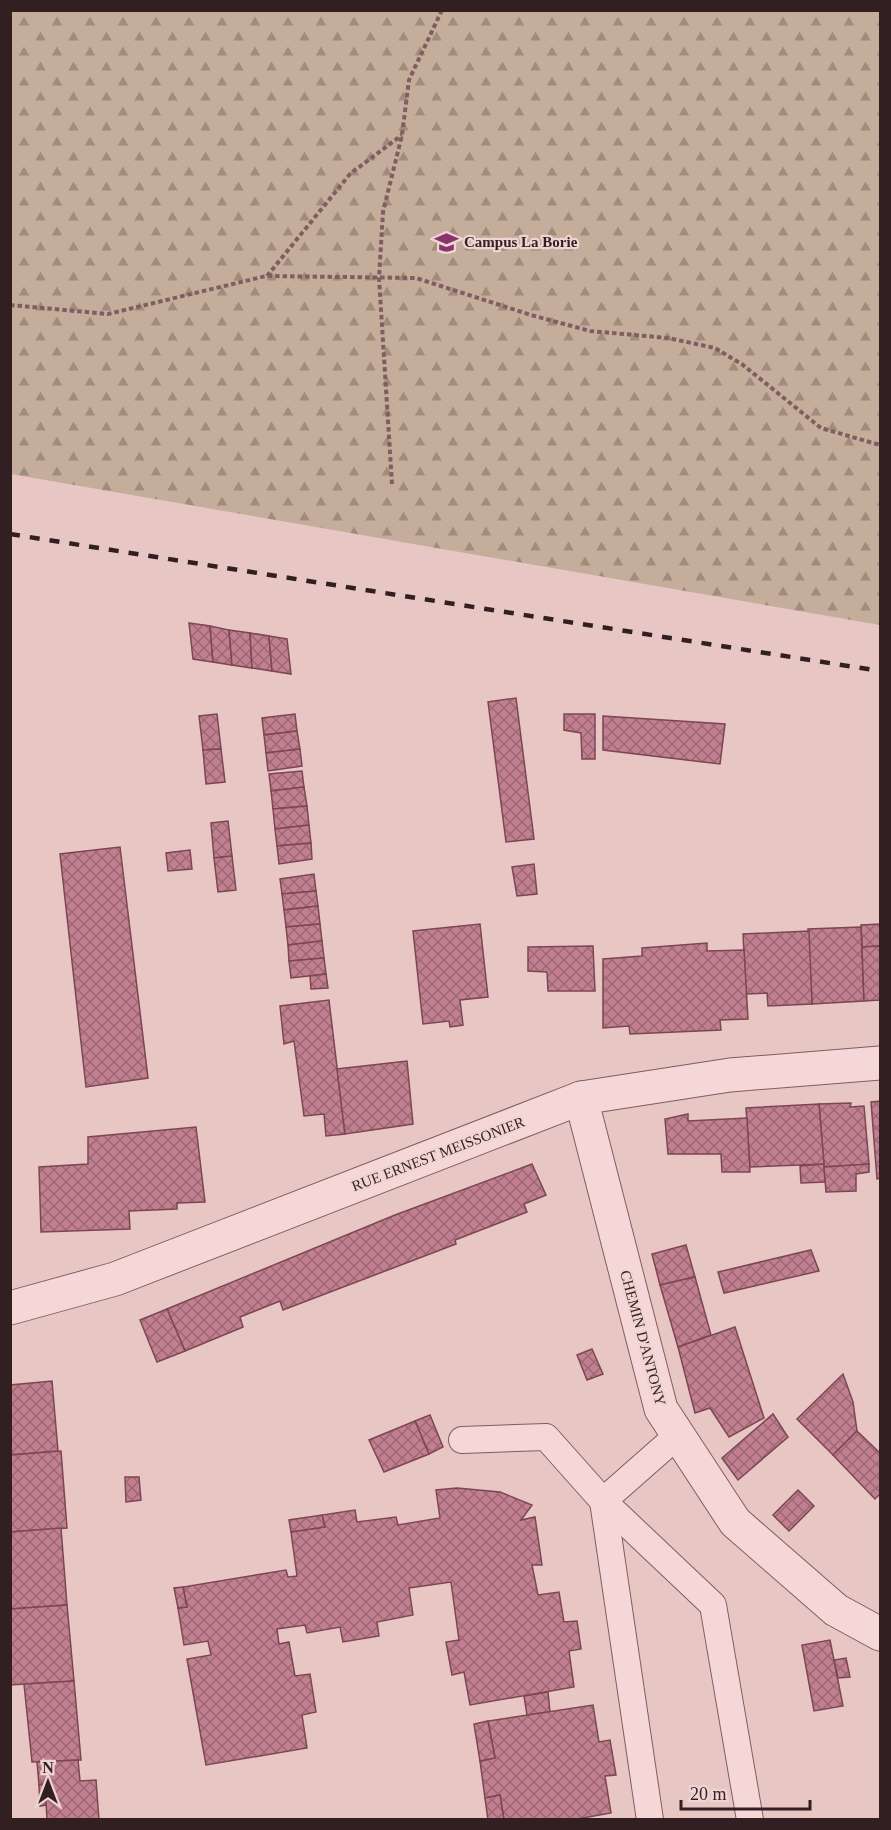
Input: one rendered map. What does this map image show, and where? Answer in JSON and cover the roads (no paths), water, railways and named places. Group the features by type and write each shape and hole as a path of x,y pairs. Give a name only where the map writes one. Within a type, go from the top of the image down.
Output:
{"street":[{"name":"RUE ERNEST MEISSONIER","path":"10,1308 115,1280 581,1098 730,1075 880,1063"},
{"name":"CHEMIN D'ANTONY","path":"581,1098 661,1409 735,1522 836,1610 880,1634"}],"lane":[{"path":"603,1501 678,1434"},
{"path":"462,1440 546,1437 603,1501 713,1605 750,1820"},
{"path":"603,1501 650,1820"}],"railway":[{"path":"10,534 880,671"}],"place":[{"name":"Campus La Borie","path":"446,242"}]}
